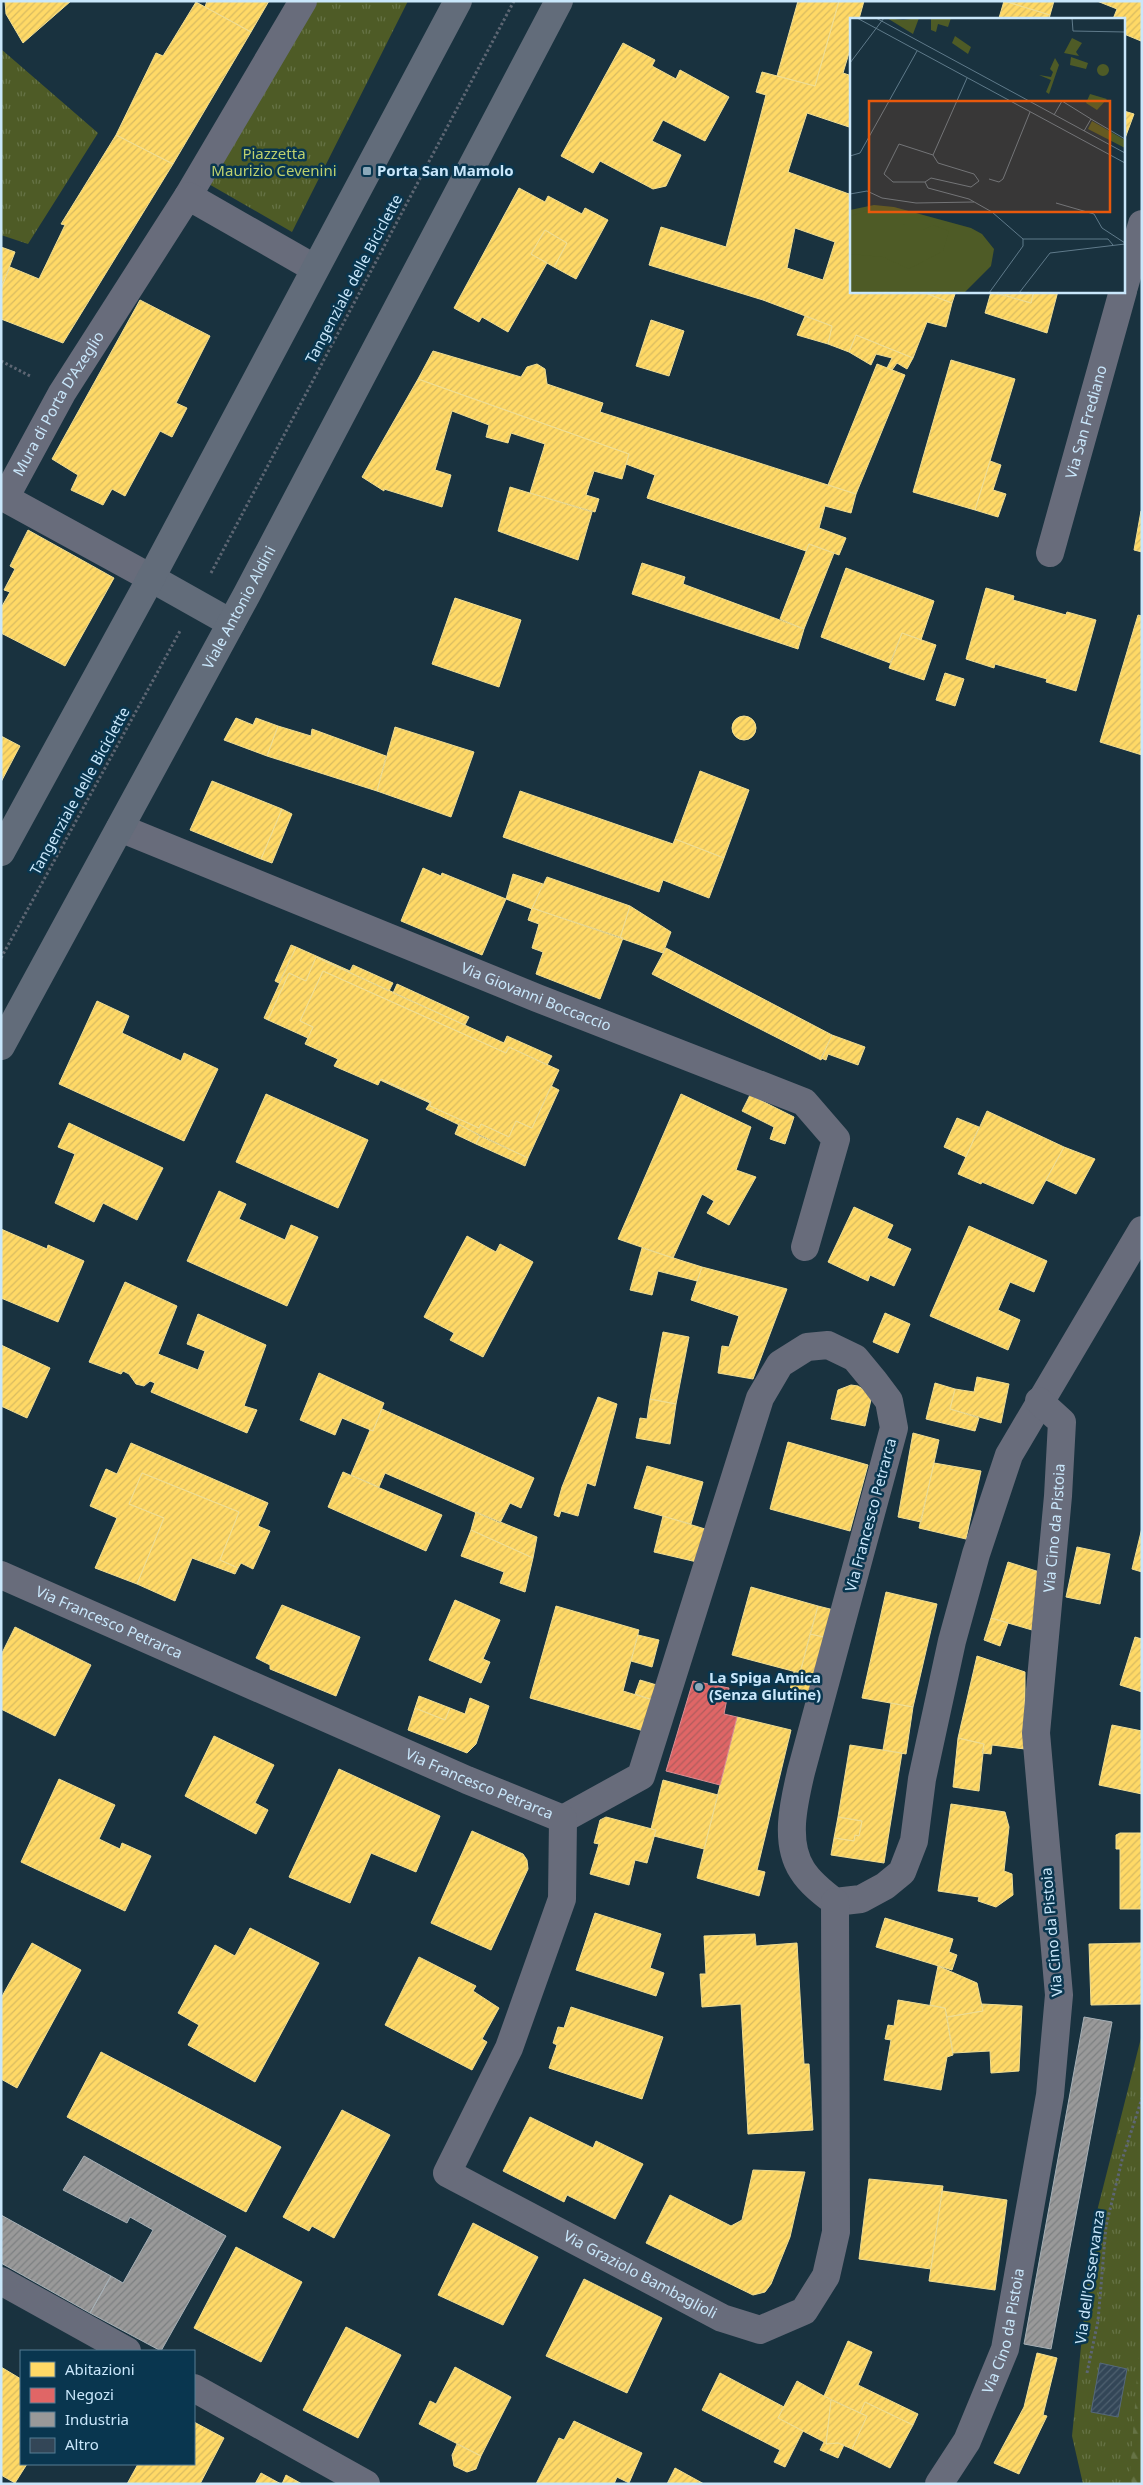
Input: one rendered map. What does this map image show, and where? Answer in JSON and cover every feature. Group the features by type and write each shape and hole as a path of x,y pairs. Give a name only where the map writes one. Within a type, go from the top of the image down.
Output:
{"main road":[{"path":"1,852 151,578 314,268 458,1"},
{"name":"Viale Antonio Aldini","path":"1,1046 231,623 560,1"},
{"path":"151,578 231,623"}],"street":[{"name":"Mura di Porta D'Azeglio","path":"151,578 5,498 62,394 188,196 303,1"},
{"path":"188,196 314,268"},
{"path":"1126,280 1142,224"},
{"name":"Via San Frediano","path":"1050,553 1123,292"},
{"name":"Via Giovanni Boccaccio","path":"120,828 537,998 804,1102 836,1139 806,1247"},
{"path":"835,1902 861,1899 886,1886 902,1872 914,1841 922,1779 948,1660 976,1554 1009,1455 1039,1401 1142,1230"},
{"name":"Via Francesco Petrarca","path":"1,1575 467,1780 563,1819 640,1776 760,1398 780,1364 807,1347 828,1346 855,1358 874,1381 889,1401 894,1428 792,1811 794,1848 801,1870 818,1889 835,1902"},
{"name":"Via Cino da Pistoia","path":"939,2484 967,2441 1005,2349 1050,2095 1059,1996 1036,1733 1058,1496 1062,1422 1039,1401"},
{"name":"Via Graziolo Bambaglioli","path":"563,1819 562,1900 509,2048 446,2173 722,2318 760,2330 804,2311 826,2276 836,2232 835,1902"},
{"path":"1,2281 126,2350"},
{"path":"195,2389 366,2484"}],"path":[{"name":"Tangenziale delle Biciclette","path":"214,566 514,1"},
{"path":"1,361 27,374"},
{"name":"Tangenziale delle Biciclette","path":"1,958 178,635"},
{"name":"Via dell'Osservanza","path":"1087,2373 1098,2321 1106,2226 1122,2160 1142,2098"}],"green space":[{"name":"Piazzetta Maurizio Cevenini","path":"312,1 408,1 292,232 207,183"},
{"path":"1,49 98,133 28,244 1,235"},
{"path":"1142,2034 1142,2484 1083,2484 1072,2436 1093,2227"},
{"path":"1142,2305 1142,2484 1132,2484 1130,2475"}],"building: Abitazioni":[{"path":"5,1 71,1 23,43 6,14"},
{"path":"207,1 269,1 251,32 205,7"},
{"path":"798,1 839,1 815,86 777,76"},
{"path":"839,1 864,1 859,18 850,18 850,50 843,73 850,75 850,127 807,113 788,172 849,194 850,191 850,292 923,292 952,303 946,327 927,322 913,358 856,335 849,352 828,344 832,326 763,300 649,265 661,227 726,247 766,95 756,92 762,72 815,86","holes":["795,228 835,242 823,280 787,268"]},
{"path":"1004,1 1050,15 1049,18 999,18"},
{"path":"1004,1 1054,1 1050,15"},
{"path":"1097,1 1142,1 1141,41 1126,35 1126,18 1113,18 1117,9"},
{"path":"196,2 251,32 173,164 116,135 156,53 163,56"},
{"path":"623,43 655,60 652,66 676,79 680,70 729,97 705,141 663,120 652,141 681,155 666,186 653,189 600,161 593,173 561,156"},
{"path":"1126,112 1134,114 1126,136"},
{"path":"116,135 173,164 63,343 1,319 1,289 10,267 39,279 65,225 61,224"},
{"path":"519,188 545,202 548,196 582,214 585,208 608,220 576,279 554,267 567,243 545,230 531,254 547,263 508,332 482,317 479,322 454,308"},
{"path":"545,230 567,243 554,267 531,254"},
{"path":"1,247 15,252 1,289"},
{"path":"923,292 956,292 952,303"},
{"path":"991,292 1031,303 1034,292 1058,292 1047,333 985,313"},
{"path":"993,292 1034,292 1031,303"},
{"path":"140,300 210,336 176,403 187,408 172,437 160,431 125,496 112,489 103,505 71,490 78,475 52,459"},
{"path":"805,316 832,326 828,344 797,335"},
{"path":"651,320 684,331 669,376 636,366"},
{"path":"856,335 913,358 907,369 897,363 892,370 887,368 892,358 876,354 871,365 849,352"},
{"path":"433,351 521,377 527,367 537,364 545,369 547,384 603,403 600,412 856,494 851,513 825,506 819,528 846,538 839,555 809,544 806,551 647,498 655,475 626,464 629,454 418,379"},
{"path":"951,360 1015,379 975,510 913,492"},
{"path":"877,364 905,375 856,494 828,485"},
{"path":"418,379 629,454 622,479 594,471 586,495 599,499 595,512 530,493 545,444 511,433 508,443 486,437 489,425 452,411 435,470 451,475 442,507 384,489 384,491 362,477"},
{"path":"990,461 1001,465 993,490 1006,494 998,517 975,510"},
{"path":"510,487 592,512 578,560 498,531"},
{"path":"1142,511 1142,552 1134,550"},
{"path":"28,530 114,578 65,666 1,633 1,608 10,592 4,590 15,569 10,566"},
{"path":"809,544 834,553 804,629 780,619"},
{"path":"642,563 685,577 683,584 804,629 798,649 632,594"},
{"path":"846,568 934,601 921,640 902,633 890,663 821,637"},
{"path":"986,588 1014,596 1013,600 1066,615 1067,612 1096,620 1076,691 1046,682 1047,679 995,664 994,668 966,659"},
{"path":"455,598 521,620 499,687 432,664"},
{"path":"1138,615 1142,616 1142,755 1100,742"},
{"path":"902,633 936,645 924,680 889,668"},
{"path":"945,673 964,679 955,706 936,700"},
{"path":"744,716 749,717 755,723 755,733 749,739 744,740 739,739 733,733 732,728 733,723 739,717"},
{"path":"236,718 253,725 256,718 278,726 267,756 224,740"},
{"path":"278,726 311,736 312,729 386,756 377,791 267,756"},
{"path":"395,727 474,752 451,817 377,791"},
{"path":"1,736 20,746 1,782"},
{"path":"700,771 749,790 724,858 675,839"},
{"path":"212,781 282,809 261,859 190,830"},
{"path":"520,791 673,844 675,839 724,858 709,898 663,880 659,892 503,837"},
{"path":"282,809 292,814 272,863 261,859"},
{"path":"423,868 441,876 442,873 506,899 482,955 401,921"},
{"path":"513,874 543,884 532,909 506,899"},
{"path":"547,877 630,906 620,938 532,908"},
{"path":"630,906 671,932 663,953 620,938"},
{"path":"532,908 623,938 600,999 536,974 543,952 532,948 539,924 528,920"},
{"path":"291,945 296,947 279,983 275,981"},
{"path":"296,947 350,971 353,965 393,983 389,991 316,957 306,981 289,973 268,1020 264,1018"},
{"path":"666,948 832,1035 821,1060 652,974"},
{"path":"316,957 504,1043 507,1036 552,1056 547,1065 509,1047 506,1053 323,971 300,1021 313,1027 308,1038 268,1020 289,973 306,981"},
{"path":"323,971 506,1053 509,1047 559,1070 532,1128 516,1121 509,1137 481,1124 479,1128 430,1106 431,1102 381,1079 378,1085 334,1066 338,1059 305,1044 313,1027 300,1021"},
{"path":"397,984 469,1017 465,1025 393,993"},
{"path":"97,1001 129,1016 122,1033 181,1061 184,1053 218,1069 184,1141 59,1084"},
{"path":"832,1035 865,1047 858,1065 828,1054 826,1060 821,1058"},
{"path":"381,1079 431,1102 430,1106 479,1128 481,1124 509,1137 516,1121 532,1128 551,1086 559,1090 528,1158 426,1109 430,1103"},
{"path":"266,1094 368,1140 338,1208 236,1162"},
{"path":"681,1094 751,1127 736,1170 756,1177 729,1225 707,1213 714,1201 702,1194 673,1258 618,1239"},
{"path":"750,1095 794,1117 785,1144 770,1139 774,1127 742,1111"},
{"path":"987,1111 1064,1147 1033,1204 958,1174"},
{"path":"957,1118 979,1127 966,1157 944,1147"},
{"path":"69,1123 163,1168 137,1220 103,1203 94,1222 55,1203 75,1154 58,1147"},
{"path":"459,1124 480,1136 476,1144 455,1134"},
{"path":"480,1136 528,1158 525,1166 476,1144"},
{"path":"1064,1147 1095,1159 1076,1194 1046,1180"},
{"path":"219,1191 246,1204 239,1219 285,1240 291,1225 318,1237 287,1306 187,1261"},
{"path":"854,1207 893,1225 887,1238 911,1249 894,1286 870,1275 868,1281 828,1262"},
{"path":"969,1226 1047,1261 1034,1292 1010,1282 998,1310 1020,1320 1008,1350 930,1316"},
{"path":"1,1229 47,1249 48,1245 84,1261 58,1322 1,1298"},
{"path":"467,1236 496,1252 500,1244 533,1262 483,1357 450,1340 454,1333 424,1317"},
{"path":"642,1248 702,1267 697,1281 658,1271 652,1295 630,1290"},
{"path":"702,1267 787,1289 753,1379 718,1373 722,1346 729,1347 739,1316 691,1300"},
{"path":"125,1282 177,1306 158,1354 198,1370 205,1351 187,1344 198,1314 266,1345 244,1406 257,1410 247,1433 151,1392 155,1383 150,1381 144,1386 136,1384 129,1374 123,1371 121,1374 89,1362"},
{"path":"885,1313 910,1324 898,1353 873,1342"},
{"path":"663,1332 689,1337 676,1404 650,1399"},
{"path":"1,1345 50,1368 27,1418 1,1406"},
{"path":"319,1373 384,1403 373,1431 342,1418 335,1435 300,1420"},
{"path":"977,1377 1009,1384 1001,1423 950,1409 955,1389 974,1392"},
{"path":"935,1383 955,1389 950,1409 979,1418 975,1431 926,1419"},
{"path":"851,1385 858,1386 872,1395 865,1426 831,1419 838,1390"},
{"path":"598,1397 617,1404 595,1486 587,1483 578,1516 561,1511 559,1517 554,1515 562,1487"},
{"path":"650,1399 676,1404 670,1444 636,1438 640,1418 647,1419"},
{"path":"382,1409 534,1478 521,1508 510,1503 500,1523 385,1473 379,1487 351,1475 370,1430 373,1431"},
{"path":"913,1433 939,1440 921,1522 898,1517"},
{"path":"788,1442 868,1465 850,1531 770,1509"},
{"path":"131,1443 268,1503 258,1526 270,1531 253,1569 241,1563 238,1568 220,1560 239,1512 142,1473 129,1504 164,1518 137,1584 95,1568 117,1518 90,1506 106,1469 117,1474"},
{"path":"934,1463 981,1471 966,1539 919,1528"},
{"path":"647,1466 703,1482 691,1524 634,1508"},
{"path":"343,1472 442,1515 426,1551 328,1507"},
{"path":"142,1473 239,1512 220,1560 238,1568 235,1574 192,1558 175,1601 137,1584 164,1518 129,1504"},
{"path":"476,1512 537,1537 533,1558 471,1530"},
{"path":"663,1516 705,1529 697,1562 654,1552"},
{"path":"1142,1528 1142,1572 1132,1569"},
{"path":"471,1530 533,1558 525,1592 500,1583 504,1572 461,1556"},
{"path":"1077,1547 1110,1554 1100,1604 1066,1597"},
{"path":"1008,1562 1049,1575 1032,1630 991,1618"},
{"path":"751,1587 818,1606 800,1673 732,1655"},
{"path":"886,1592 937,1604 913,1707 862,1698"},
{"path":"455,1600 500,1620 483,1659 490,1662 481,1683 429,1660"},
{"path":"282,1605 360,1637 336,1696 270,1669 270,1665 256,1658"},
{"path":"556,1606 639,1630 623,1691 656,1701 647,1732 530,1698"},
{"path":"818,1606 834,1610 828,1638 810,1634"},
{"path":"991,1618 1008,1623 1000,1646 984,1640"},
{"path":"15,1627 91,1665 55,1736 1,1709 1,1655"},
{"path":"810,1634 828,1638 815,1696 790,1690 794,1672 800,1673"},
{"path":"638,1635 659,1640 652,1667 631,1661"},
{"path":"1135,1637 1142,1639 1142,1692 1120,1685"},
{"path":"977,1656 1025,1672 1025,1749 992,1745 991,1754 982,1753 984,1744 958,1738"},
{"path":"640,1680 660,1686 656,1701 635,1694"},
{"path":"419,1696 450,1708 445,1720 415,1708"},
{"path":"470,1698 489,1706 476,1744 467,1753 408,1730 415,1708 445,1720 450,1708 465,1714"},
{"path":"891,1703 913,1707 906,1754 883,1750"},
{"path":"737,1717 791,1730 757,1870 765,1872 759,1896 697,1878"},
{"path":"1112,1725 1142,1731 1142,1794 1099,1785"},
{"path":"214,1736 274,1765 255,1803 268,1810 256,1834 185,1796"},
{"path":"958,1738 984,1744 979,1791 953,1787"},
{"path":"850,1745 902,1753 884,1863 831,1855 834,1838 854,1841 855,1835 859,1836 862,1821 838,1817"},
{"path":"339,1769 440,1816 416,1872 371,1853 350,1903 289,1877"},
{"path":"59,1779 115,1805 99,1839 120,1849 122,1843 151,1856 125,1911 21,1862"},
{"path":"663,1780 718,1795 704,1849 654,1836 656,1830 651,1829"},
{"path":"951,1804 1005,1812 1009,1827 1004,1871 1012,1874 1013,1895 996,1907 978,1901 979,1897 938,1891"},
{"path":"606,1817 656,1830 647,1863 635,1860 629,1885 590,1874 599,1844 594,1843 600,1820"},
{"path":"838,1817 862,1821 859,1836 855,1835 854,1841 834,1838"},
{"path":"472,1831 523,1854 527,1860 528,1869 491,1950 431,1923"},
{"path":"1120,1833 1142,1833 1142,1909 1120,1909 1120,1849 1116,1849 1116,1835"},
{"path":"595,1913 661,1934 650,1968 664,1973 656,1996 576,1970"},
{"path":"885,1918 953,1939 949,1952 957,1955 952,1970 876,1947"},
{"path":"250,1928 319,1963 255,2082 188,2045 199,2025 178,2013 215,1945 235,1956"},
{"path":"755,1934 756,1946 797,1943 804,2064 809,2064 813,2130 748,2134 741,2004 702,2007 700,1974 706,1974 704,1936"},
{"path":"32,1943 81,1970 17,2088 1,2079 1,1998"},
{"path":"1142,1943 1142,2004 1091,2005 1089,1944"},
{"path":"419,1957 476,1986 473,1991 499,2008 482,2039 487,2042 472,2070 385,2025"},
{"path":"938,1966 977,1983 983,2011 947,2017 945,2008 930,2005"},
{"path":"898,2000 945,2008 953,2055 947,2057 941,2090 884,2080 891,2040 885,2039 888,2025 894,2026"},
{"path":"982,2004 1022,2006 1019,2071 991,2073 990,2051 953,2053 947,2017 983,2011"},
{"path":"571,2007 663,2037 642,2099 549,2068 557,2045 553,2043 558,2027 564,2028"},
{"path":"101,2052 281,2147 246,2212 67,2117"},
{"path":"342,2110 390,2135 334,2238 312,2226 309,2231 283,2217"},
{"path":"530,2117 593,2148 596,2141 643,2164 615,2219 567,2195 564,2202 503,2171"},
{"path":"753,2170 805,2172 790,2237 771,2284 765,2292 753,2295 646,2243 670,2195 731,2226 742,2220"},
{"path":"869,2179 943,2186 931,2269 859,2259"},
{"path":"942,2191 1007,2200 995,2290 929,2281"},
{"path":"473,2223 538,2257 503,2325 438,2295"},
{"path":"236,2247 302,2282 261,2362 194,2328"},
{"path":"584,2279 662,2318 627,2393 546,2356"},
{"path":"346,2327 401,2355 358,2438 303,2410"},
{"path":"848,2341 872,2352 858,2385 918,2414 913,2425 865,2402 860,2413 824,2396"},
{"path":"1037,2353 1057,2358 1043,2415 1047,2416 1019,2474 994,2463 1024,2407"},
{"path":"1,2367 20,2378 20,2465 26,2465 15,2483 1,2475"},
{"path":"455,2367 511,2397 481,2456 419,2424 430,2401 436,2404"},
{"path":"720,2373 784,2407 778,2418 803,2431 785,2467 774,2462 780,2450 702,2410"},
{"path":"797,2381 831,2400 826,2444 838,2443 844,2445 838,2458 820,2450 824,2442 778,2418"},
{"path":"831,2400 867,2416 852,2449 838,2443 826,2444"},
{"path":"865,2402 913,2425 890,2468 852,2449 867,2416 860,2413"},
{"path":"574,2421 642,2453 629,2483 617,2477 614,2484 536,2484 559,2438 564,2440"},
{"path":"195,2423 224,2438 200,2484 127,2484 137,2465 195,2465"},
{"path":"457,2444 481,2456 476,2469 467,2472 454,2466 452,2455"},
{"path":"675,2468 704,2484 667,2484"},
{"path":"261,2473 281,2484 255,2484"},
{"path":"286,2475 302,2484 282,2484"}],"building: Negozi":[{"path":"693,1681 729,1688 724,1714 737,1717 720,1785 666,1771"}],"building: Industria":[{"path":"1084,2017 1112,2022 1051,2349 1024,2344"},
{"path":"84,2156 226,2236 162,2350 90,2313 111,2276 123,2283 153,2230 130,2217 127,2223 63,2190"},
{"path":"1,2215 111,2276 90,2313 1,2263"}],"building: Altro":[{"path":"1100,2363 1127,2369 1118,2417 1091,2412"}],"place":[{"name":"Porta San Mamolo","path":"367,171"},
{"name":"La Spiga Amica (Senza Glutine)","path":"699,1687"}]}
